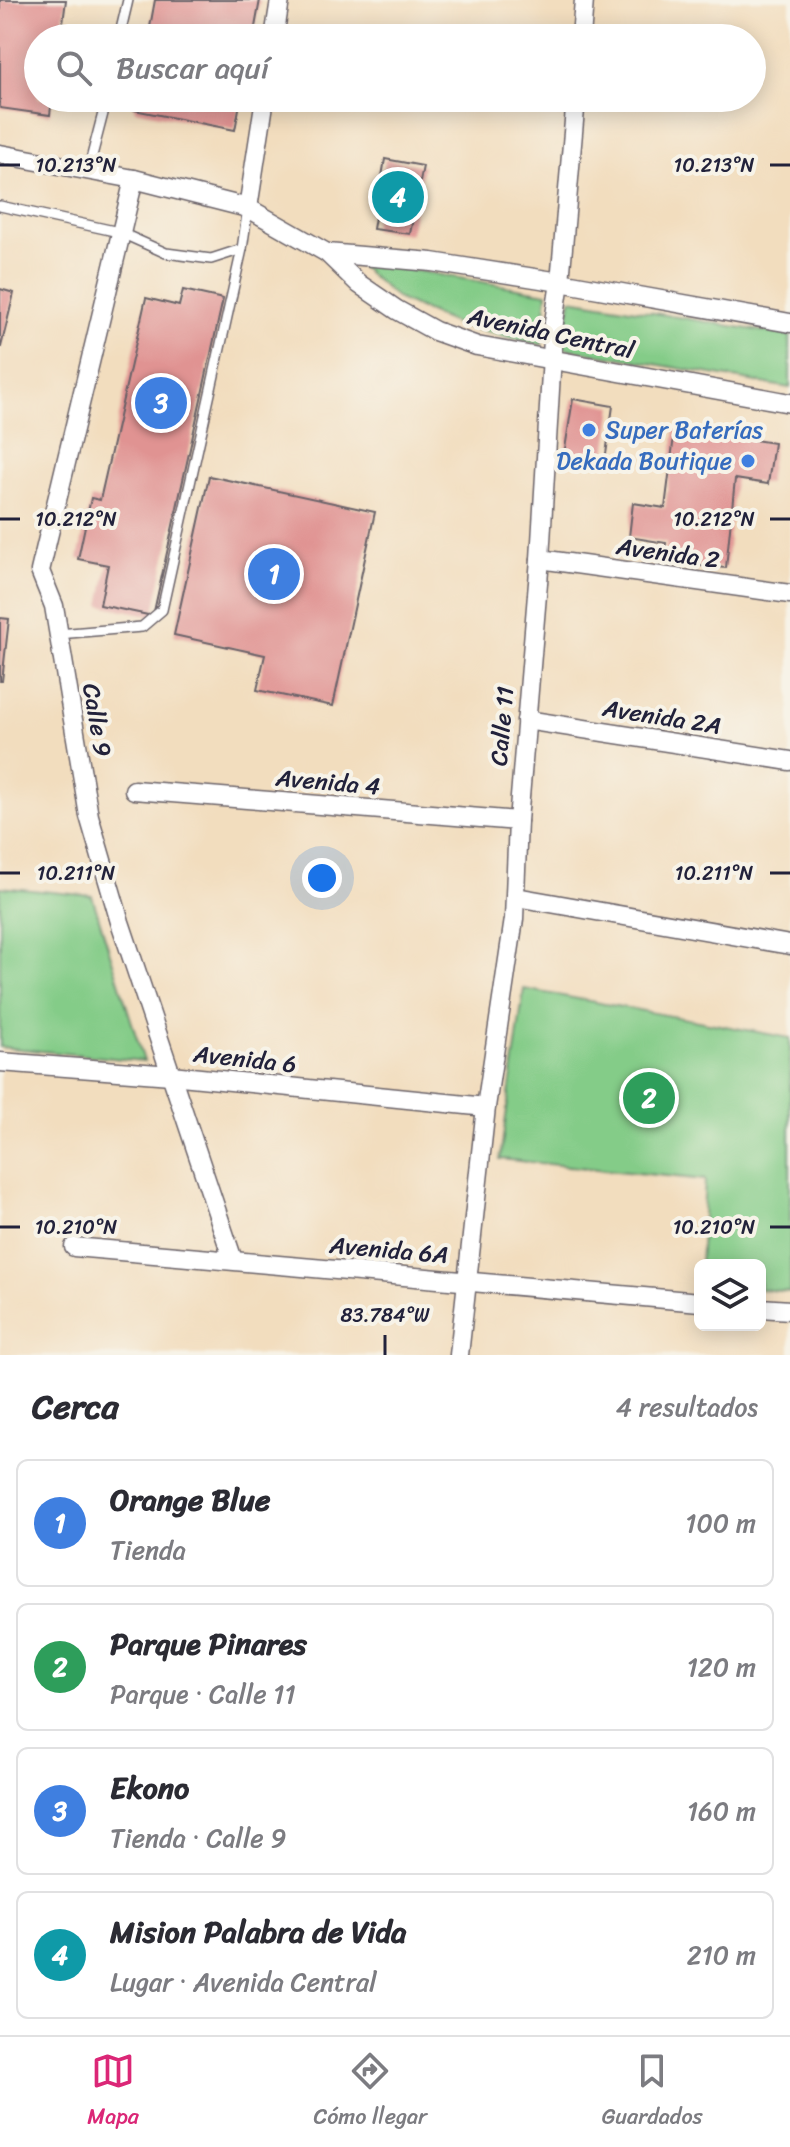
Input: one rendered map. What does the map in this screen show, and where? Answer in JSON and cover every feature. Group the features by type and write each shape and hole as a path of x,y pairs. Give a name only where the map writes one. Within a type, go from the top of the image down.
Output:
{"street":[{"path":"276,24 280,0"},
{"path":"582,24 584,0"},
{"path":"248,208 263,112"},
{"name":"Calle 11","path":"459,1355 486,1107 516,897 518,821 540,559 552,361 575,112"},
{"name":"Avenida Central","path":"0,154 134,179 248,208 327,253 359,284 397,310 435,331 477,346 790,403"},
{"name":"Calle 9","path":"134,179 40,571 54,606 89,816 120,922 233,1260"},
{"name":"Avenida Central","path":"327,253 432,262 790,323"},
{"name":"Avenida 2","path":"540,559 790,594"},
{"name":"Avenida 2A","path":"526,720 790,761"},
{"name":"Avenida 4","path":"134,790 518,821"},
{"path":"516,897 790,945"},
{"name":"Avenida 6","path":"0,1062 171,1075 486,1107"},
{"name":"Avenida 6A","path":"74,1247 694,1301"},
{"path":"766,1308 790,1310"}],"lane":[{"path":"122,24 128,0"},
{"path":"88,171 103,112"},
{"path":"0,206 119,232 166,253 211,259 242,249"},
{"path":"58,634 142,627 162,610 242,249 248,208"}],"green space":[{"path":"353,260 547,293 542,345 461,326 398,299"},
{"path":"571,299 790,336 790,388 564,348"},
{"path":"0,887 92,896 144,1061 0,1047"},
{"path":"524,989 790,1038 790,1292 766,1290 766,1259 700,1259 705,1180 500,1159"}],"building":[{"path":"0,0 66,0 63,24 24,24 24,111 0,108"},
{"path":"155,0 260,0 256,24 151,24"},
{"path":"144,112 238,112 235,130"},
{"path":"385,159 423,166 410,234 373,229"},
{"path":"0,289 14,293 1,347 0,347"},
{"path":"183,290 223,299 153,616 100,605 108,565 78,559 91,498 100,500 146,298 179,306"},
{"name":"Super Baterías","path":"573,399 613,406 605,461 564,455"},
{"path":"675,428 774,443 768,484 735,479 726,568 663,563 666,543 629,537 633,503 665,508"},
{"path":"209,476 375,512 333,706 257,690 265,655 174,635"},
{"path":"0,618 9,619 2,681 0,681"}],"place":[{"name":"Mision Palabra de Vida","path":"398,197"},
{"name":"Ekono","path":"161,403"},
{"name":"Super Baterías","path":"589,430"},
{"name":"Dekada Boutique","path":"748,461"},
{"name":"Orange Blue","path":"274,574"},
{"name":"Parque Pinares","path":"649,1098"}]}
